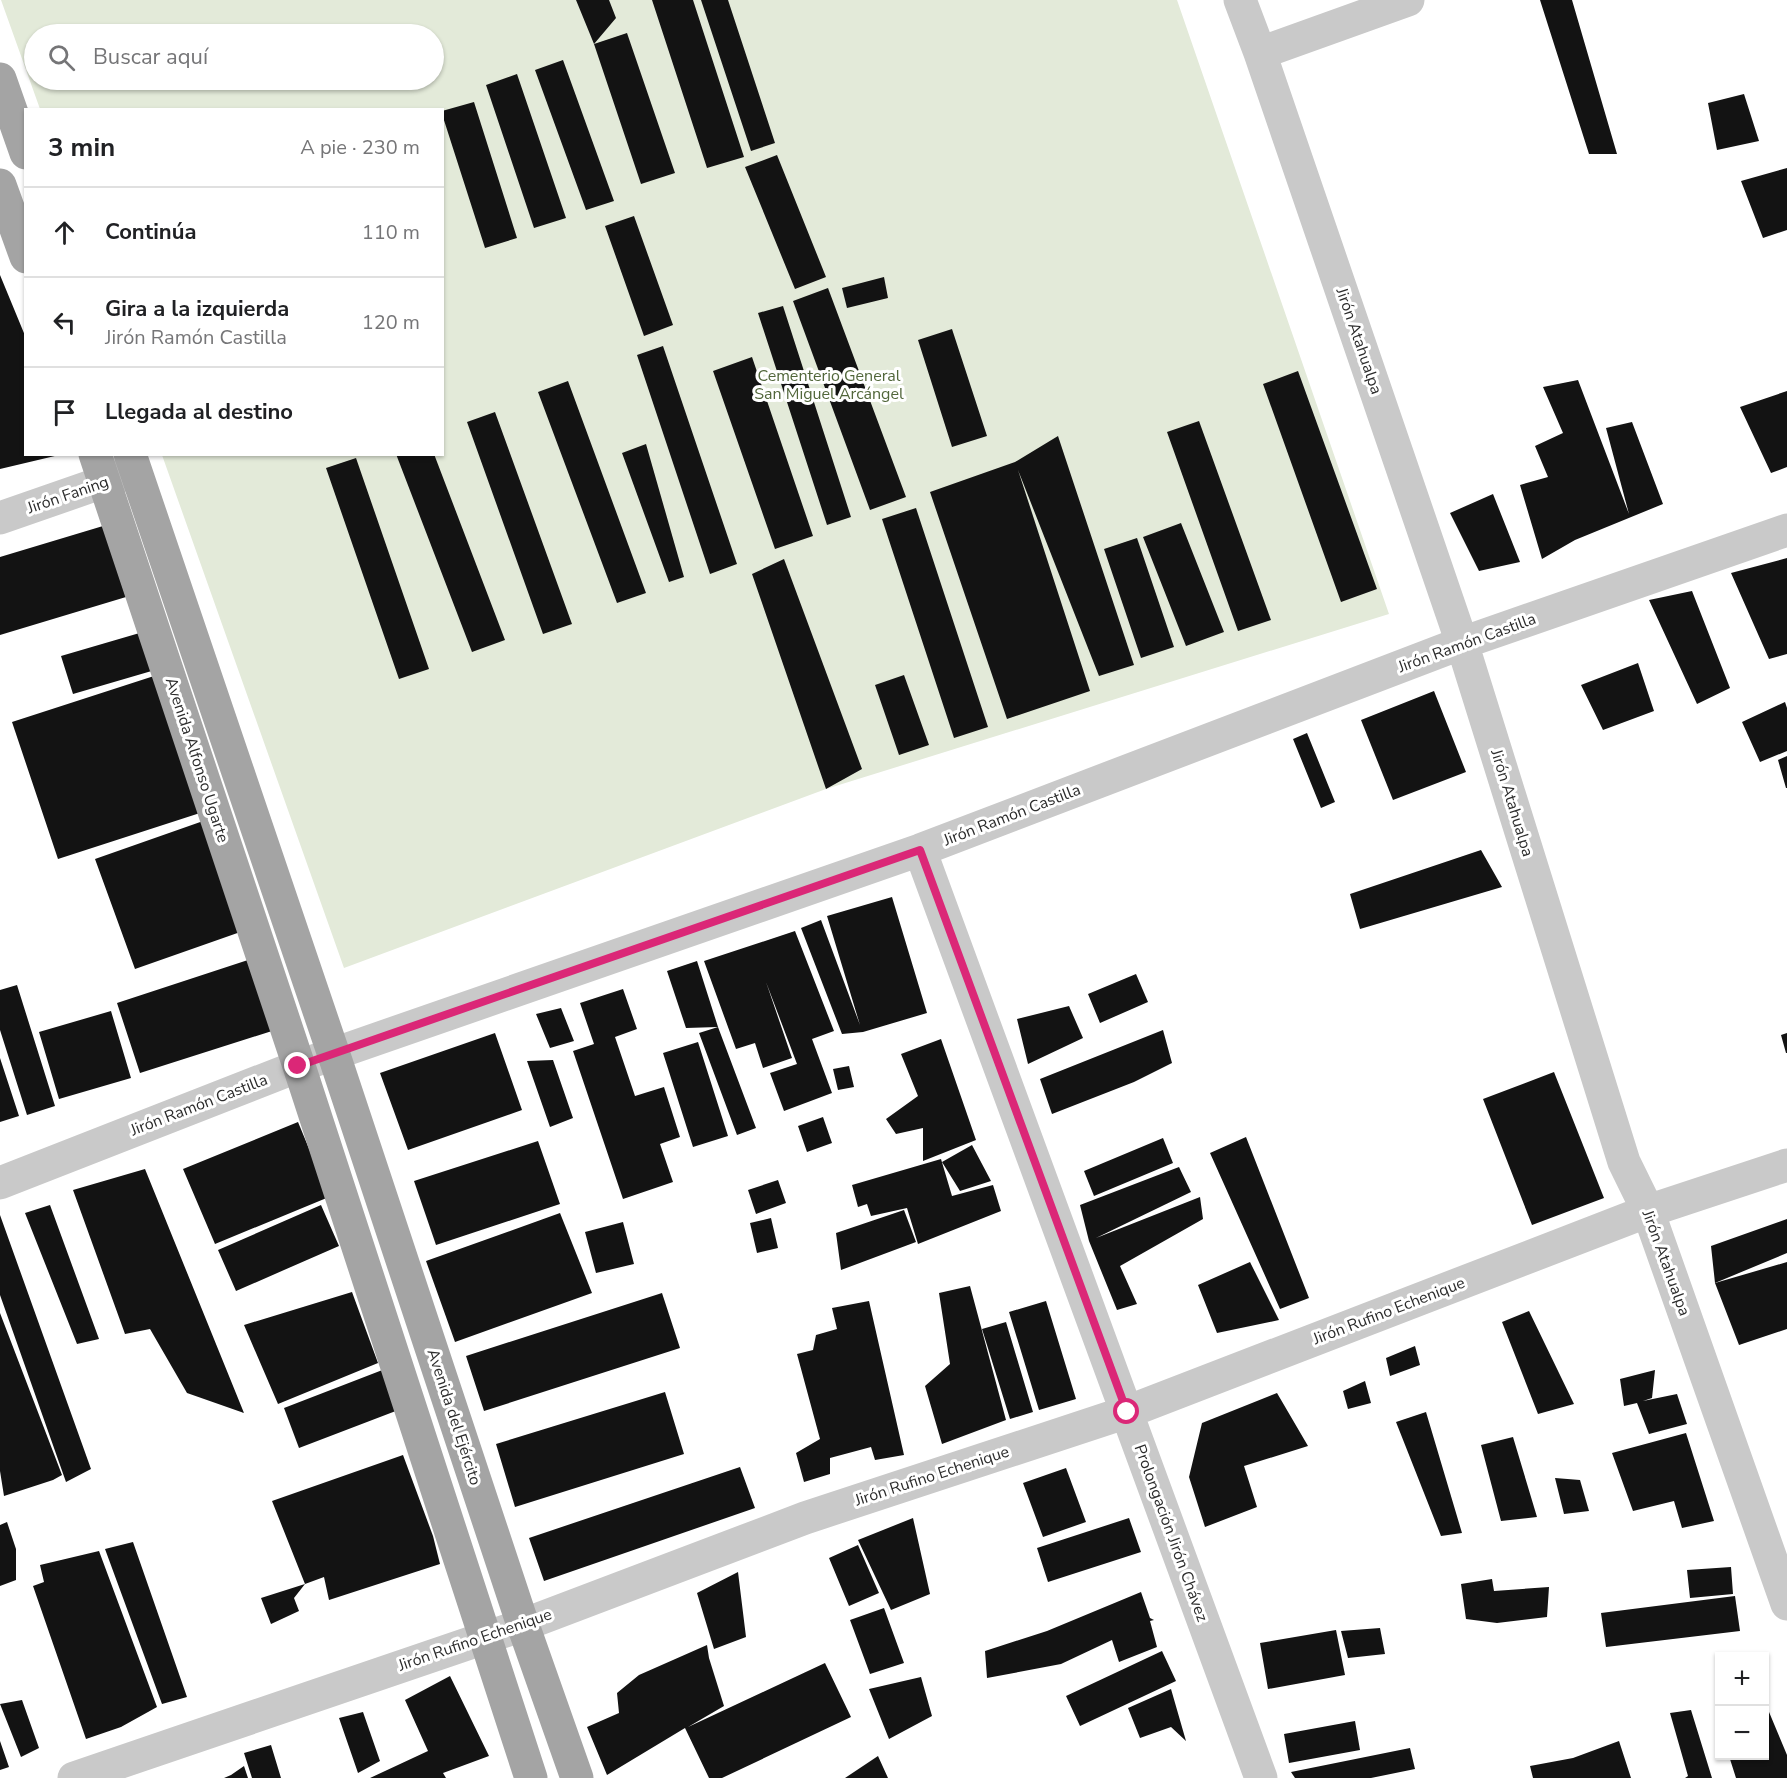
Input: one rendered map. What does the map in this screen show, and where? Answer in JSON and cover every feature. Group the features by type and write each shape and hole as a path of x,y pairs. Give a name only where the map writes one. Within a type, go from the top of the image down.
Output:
{"main road":[{"path":"0,79 24,147"},
{"path":"0,185 24,251"},
{"name":"Avenida Alfonso Ugarte","path":"133,463 334,1055"},
{"name":"Avenida Alfonso Ugarte","path":"100,469 298,1066"},
{"name":"Avenida del Ejército","path":"334,1055 523,1625 577,1778"},
{"path":"298,1066 531,1778"}],"street":[{"name":"Jirón Atahualpa","path":"1240,0 1462,643 1624,1162 1647,1211 1787,1604"},
{"path":"1260,53 1408,0"},
{"name":"Jirón Faning","path":"0,518 100,469 133,463"},
{"name":"Jirón Ramón Castilla","path":"0,1183 298,1066 920,850 1462,643 1787,530"},
{"name":"Prolongación Jirón Chávez","path":"920,850 1261,1778"},
{"name":"Jirón Rufino Echenique","path":"75,1778 523,1625 805,1518 1127,1412 1647,1211 1787,1165"}],"green space":[{"name":"Cementerio General San Miguel Arcángel","path":"1,0 1177,0 1389,614 826,789 344,968 162,456 444,456 444,108 40,108 33,90 444,90 444,24 24,24 24,64"}],"building":[{"path":"576,0 609,0 616,18 594,44"},
{"path":"652,0 693,0 744,157 707,168"},
{"path":"701,0 728,0 775,143 751,151"},
{"path":"1540,0 1572,0 1617,154 1589,154"},
{"path":"627,33 675,173 641,184 594,44"},
{"path":"563,60 614,201 586,210 535,70"},
{"path":"517,74 566,218 534,228 486,85"},
{"path":"1744,94 1759,141 1717,150 1708,103"},
{"path":"474,102 517,238 485,248 444,120 444,110"},
{"path":"777,155 826,277 795,289 745,167"},
{"path":"1787,168 1787,230 1763,238 1741,181"},
{"path":"634,216 673,325 644,336 605,226"},
{"path":"0,275 24,333 24,456 55,456 0,469"},
{"path":"884,277 888,298 847,308 842,288"},
{"path":"828,288 906,497 870,510 793,301"},
{"path":"783,306 851,517 827,525 758,313"},
{"path":"952,329 987,436 952,447 918,340"},
{"path":"663,346 737,564 710,574 637,355"},
{"path":"752,357 813,536 775,549 713,371"},
{"path":"1298,371 1377,589 1341,602 1263,384"},
{"path":"1578,380 1629,514 1606,428 1632,422 1663,504 1575,540 1542,559 1520,485 1548,477 1535,446 1563,433 1543,387"},
{"path":"568,381 646,593 617,603 538,392"},
{"path":"1787,391 1787,467 1771,473 1740,407"},
{"path":"495,412 572,624 543,634 467,422"},
{"path":"1199,421 1271,620 1238,631 1167,432"},
{"path":"1058,436 1134,665 1099,676 1018,470 1090,691 1007,719 930,492 1015,462"},
{"path":"646,444 684,577 669,582 622,453"},
{"path":"397,456 435,456 505,640 472,652"},
{"path":"356,458 429,669 399,679 326,468"},
{"path":"1493,494 1520,562 1479,571 1450,513"},
{"path":"916,508 988,727 954,738 882,519"},
{"path":"1181,523 1224,632 1186,646 1143,537"},
{"path":"103,526 126,597 0,635 0,557"},
{"path":"1137,538 1174,647 1141,658 1104,549"},
{"path":"1787,558 1787,654 1769,659 1731,573"},
{"path":"784,559 862,769 826,789 752,574"},
{"path":"1692,591 1730,688 1697,704 1649,600"},
{"path":"143,632 155,670 73,694 61,656"},
{"path":"1638,663 1654,711 1603,730 1581,685"},
{"path":"904,675 929,745 899,755 875,685"},
{"path":"154,676 200,813 58,859 12,722"},
{"path":"1434,691 1466,772 1393,800 1361,720"},
{"path":"1785,702 1787,751 1760,762 1742,722"},
{"path":"1307,733 1335,802 1321,808 1293,739"},
{"path":"1787,756 1787,788 1786,788 1778,760"},
{"path":"206,820 246,930 135,969 95,859"},
{"path":"1481,850 1502,887 1360,929 1350,894"},
{"path":"892,897 927,1013 863,1032 842,1034 801,928 821,920 860,1025 827,916"},
{"path":"795,931 834,1031 812,1039 832,1093 784,1111 770,1073 797,1064 766,982 792,1058 763,1068 755,1043 736,1049 704,961"},
{"path":"248,960 272,1031 140,1073 117,1003"},
{"path":"697,961 718,1027 686,1028 667,971"},
{"path":"1136,974 1148,1002 1100,1023 1088,994"},
{"path":"17,985 55,1106 27,1115 0,1030 0,990"},
{"path":"623,989 637,1029 615,1037 635,1096 664,1087 680,1137 660,1144 673,1182 623,1199 573,1051 594,1044 580,1003"},
{"path":"1069,1006 1083,1038 1028,1064 1017,1019"},
{"path":"561,1008 574,1041 550,1048 536,1014"},
{"path":"111,1011 131,1078 59,1099 39,1032"},
{"path":"718,1027 756,1128 737,1135 699,1033"},
{"path":"1163,1030 1172,1063 1134,1082 1052,1114 1040,1079"},
{"path":"495,1033 522,1110 408,1150 380,1073"},
{"path":"1787,1033 1787,1053 1786,1053 1781,1035"},
{"path":"941,1039 976,1140 923,1161 923,1128 896,1134 886,1119 918,1096 901,1054"},
{"path":"698,1042 728,1136 693,1147 663,1053"},
{"path":"0,1058 19,1116 0,1122"},
{"path":"553,1060 573,1118 550,1127 527,1061"},
{"path":"849,1066 854,1087 838,1090 833,1069"},
{"path":"1554,1072 1604,1198 1532,1225 1483,1099"},
{"path":"823,1117 832,1143 807,1152 798,1126"},
{"path":"298,1122 329,1197 215,1244 183,1169"},
{"path":"1246,1137 1309,1298 1280,1309 1210,1153"},
{"path":"1163,1138 1173,1163 1094,1196 1084,1171"},
{"path":"538,1141 560,1204 436,1245 414,1181"},
{"path":"972,1145 991,1181 960,1191 942,1162"},
{"path":"941,1159 952,1196 993,1185 1001,1211 918,1244 907,1208 871,1216 867,1204 858,1207 852,1185"},
{"path":"1179,1167 1191,1192 1096,1238 1200,1197 1203,1219 1120,1266 1137,1304 1117,1310 1089,1241 1080,1205"},
{"path":"145,1169 244,1413 187,1393 150,1329 125,1334 73,1190"},
{"path":"778,1180 786,1203 756,1214 748,1190"},
{"path":"50,1205 99,1339 77,1344 25,1213"},
{"path":"321,1205 339,1246 236,1291 218,1250"},
{"path":"904,1210 916,1242 841,1270 836,1233"},
{"path":"560,1213 592,1293 455,1342 426,1261"},
{"path":"0,1215 91,1469 66,1482 0,1295"},
{"path":"771,1218 778,1248 757,1253 750,1223"},
{"path":"1787,1219 1787,1253 1715,1283 1711,1246"},
{"path":"623,1222 634,1264 596,1273 585,1232"},
{"path":"1250,1262 1279,1320 1217,1333 1198,1285"},
{"path":"1787,1262 1787,1329 1739,1345 1715,1283"},
{"path":"970,1286 1006,1420 942,1444 925,1386 950,1364 939,1293"},
{"path":"352,1292 378,1363 278,1404 244,1325"},
{"path":"662,1293 680,1348 484,1411 466,1356"},
{"path":"869,1301 904,1455 875,1460 871,1447 830,1458 830,1474 804,1482 796,1453 820,1439 797,1354 813,1350 816,1335 837,1329 832,1308"},
{"path":"1046,1301 1076,1399 1039,1410 1009,1312"},
{"path":"1529,1311 1574,1404 1538,1414 1502,1322"},
{"path":"0,1313 62,1475 4,1496 0,1471"},
{"path":"1006,1322 1033,1412 1010,1419 982,1329"},
{"path":"1415,1346 1420,1365 1390,1376 1386,1358"},
{"path":"385,1369 401,1409 299,1448 284,1408"},
{"path":"1655,1370 1652,1398 1643,1401 1677,1394 1687,1424 1649,1434 1637,1403 1624,1406 1620,1379"},
{"path":"1365,1381 1371,1403 1348,1409 1343,1391"},
{"path":"665,1392 684,1454 515,1507 496,1444"},
{"path":"1277,1393 1308,1446 1244,1466 1257,1507 1205,1527 1189,1477 1202,1423"},
{"path":"1426,1412 1462,1533 1441,1536 1396,1422"},
{"path":"1686,1433 1714,1521 1682,1528 1674,1501 1633,1511 1612,1453"},
{"path":"1513,1437 1537,1517 1501,1521 1481,1445"},
{"path":"403,1455 433,1536 440,1564 329,1600 324,1577 305,1584 272,1501"},
{"path":"740,1467 755,1508 544,1581 529,1538"},
{"path":"1066,1468 1086,1522 1043,1537 1023,1483"},
{"path":"1555,1478 1580,1480 1589,1511 1564,1514"},
{"path":"913,1518 930,1594 891,1610 858,1540"},
{"path":"1129,1518 1141,1552 1048,1582 1037,1548"},
{"path":"7,1522 16,1549 16,1580 0,1586 0,1525"},
{"path":"133,1542 187,1697 162,1704 105,1549"},
{"path":"858,1545 879,1593 849,1606 829,1558"},
{"path":"99,1551 157,1707 121,1727 86,1739 33,1586 44,1582 40,1565"},
{"path":"1731,1567 1733,1594 1690,1598 1687,1570"},
{"path":"738,1572 746,1637 714,1649 697,1593"},
{"path":"1492,1579 1494,1591 1549,1587 1547,1617 1497,1623 1466,1619 1461,1584"},
{"path":"305,1584 294,1598 299,1611 271,1624 261,1598"},
{"path":"1141,1592 1150,1618 1154,1620 1150,1621 1157,1647 1119,1662 1112,1640 1061,1664 987,1678 985,1651 1047,1631"},
{"path":"1735,1596 1740,1631 1606,1647 1601,1613"},
{"path":"884,1608 904,1663 870,1674 850,1620"},
{"path":"1380,1628 1385,1654 1348,1658 1341,1631"},
{"path":"1336,1630 1345,1675 1268,1689 1260,1643"},
{"path":"707,1645 724,1706 688,1727 825,1663 851,1717 722,1778 709,1778 685,1728 607,1775 587,1727 619,1713 617,1693 639,1675"},
{"path":"1162,1651 1176,1681 1080,1726 1066,1696"},
{"path":"450,1676 489,1756 443,1773 446,1778 370,1778 428,1751 405,1700"},
{"path":"921,1677 932,1716 889,1739 869,1689"},
{"path":"1171,1689 1186,1741 1171,1727 1140,1738 1128,1708"},
{"path":"22,1700 39,1748 21,1757 0,1704"},
{"path":"1691,1710 1712,1778 1685,1778 1688,1776 1670,1713"},
{"path":"363,1712 380,1761 358,1773 339,1718"},
{"path":"1769,1712 1787,1755 1787,1778 1736,1778 1730,1760 1769,1760"},
{"path":"1355,1721 1360,1750 1289,1763 1284,1734"},
{"path":"0,1741 9,1767 0,1770"},
{"path":"1619,1741 1631,1778 1533,1778 1530,1766 1573,1758"},
{"path":"271,1745 281,1778 252,1778 244,1753"},
{"path":"1410,1748 1415,1769 1371,1778 1295,1778 1291,1772"},
{"path":"878,1756 888,1778 845,1778"},
{"path":"244,1766 248,1778 224,1778 231,1775"}],"route":[{"path":"298,1066 920,850 1127,1412"}]}
